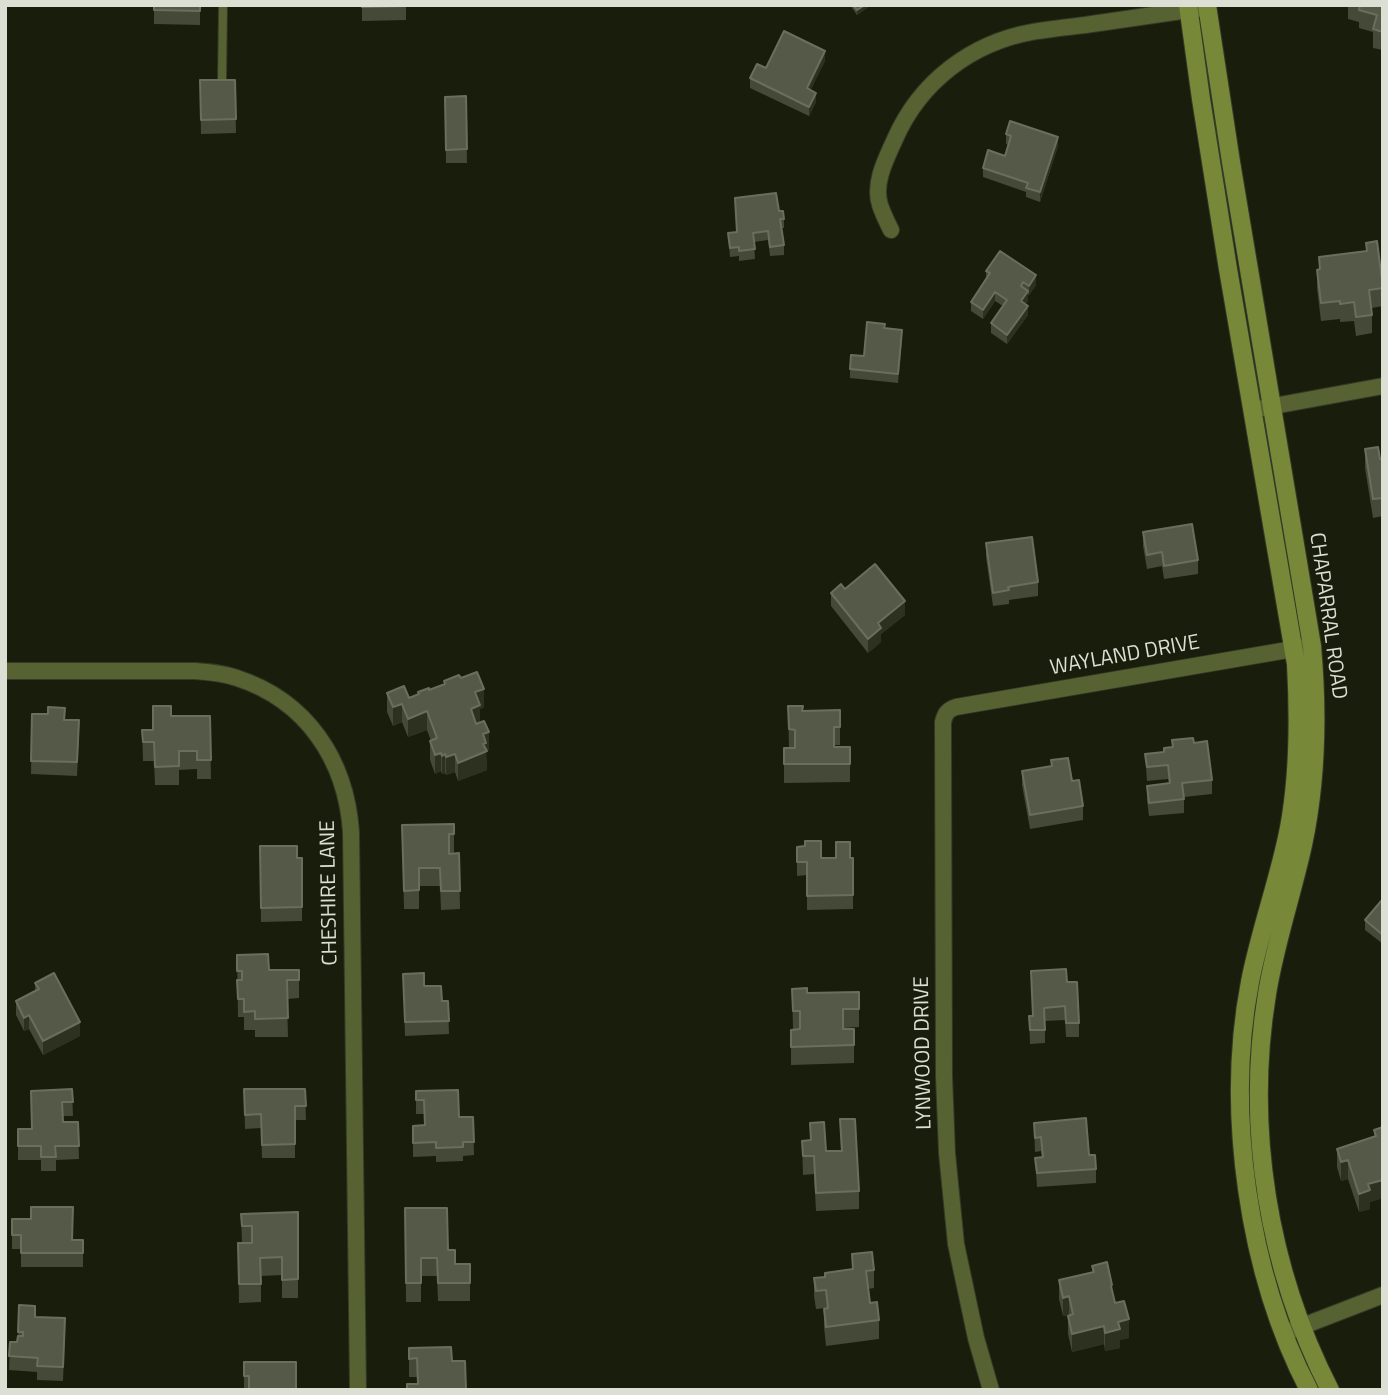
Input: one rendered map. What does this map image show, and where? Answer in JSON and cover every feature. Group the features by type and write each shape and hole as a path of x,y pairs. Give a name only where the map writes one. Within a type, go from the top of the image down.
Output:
{"main road":[{"name":"CHAPARRAL ROAD","path":"1207,6 1272,406 1303,647 1294,793 1289,827 1259,939 1250,985 1244,1023 1241,1102 1246,1179 1259,1253 1284,1333 1309,1390"},
{"name":"CHAPARRAL ROAD","path":"1189,8 1221,230 1252,410 1317,724 1312,786 1303,845 1277,944 1263,1023 1259,1087 1260,1148 1269,1208 1283,1269 1302,1326 1330,1390"}],"street":[{"path":"891,230 879,204 880,175 885,161 899,129 927,88 967,55 987,45 1031,32 1207,6"},
{"path":"1252,410 1383,386"},
{"name":"WAYLAND DRIVE","path":"947,712 956,707 1303,647"},
{"name":"CHESHIRE LANE","path":"5,671 195,671 236,677 279,698 306,720 333,760 347,796 351,832 358,1390"},
{"name":"LYNWOOD DRIVE","path":"947,712 943,722 943,762 944,1076 947,1153 959,1257 976,1338 991,1390"},
{"path":"1284,1333 1383,1295"}],"lane":[{"path":"222,81 223,5"}],"building":[{"path":"154,5 200,5 200,11 154,10"},
{"path":"406,5 406,6 362,7"},
{"path":"1360,5 1383,5 1383,32 1373,29 1377,15 1359,10"},
{"path":"784,31 825,51 807,88 816,93 809,107 750,78 757,64 766,68"},
{"path":"200,80 235,80 236,119 201,120"},
{"path":"466,96 467,149 446,150 445,97"},
{"path":"1010,121 1058,137 1040,192 1026,188 1028,183 983,168 988,150 1005,156 1011,136 1006,134"},
{"path":"776,193 779,211 783,211 784,219 780,219 784,245 770,247 768,231 753,233 755,249 739,251 739,247 730,248 728,233 737,232 735,198"},
{"path":"1377,241 1383,288 1369,290 1372,315 1356,317 1354,302 1321,303 1317,270 1320,269 1319,257 1367,251 1366,243"},
{"path":"1000,251 1036,275 1029,286 1023,282 1021,286 1028,291 1021,301 1028,306 1007,335 991,323 1007,300 995,292 983,310 971,302 990,273 986,271"},
{"path":"867,322 902,330 898,374 850,369 851,355 864,356"},
{"path":"1378,447 1380,459 1383,459 1383,498 1373,499 1365,449"},
{"path":"1192,524 1198,560 1164,566 1162,552 1147,555 1143,532"},
{"path":"1032,537 1038,582 1008,587 1009,590 993,593 986,543"},
{"path":"875,564 905,601 878,623 881,628 868,639 831,593 841,584 845,589"},
{"path":"477,672 484,689 475,692 480,705 471,709 476,724 484,721 489,732 483,734 486,743 483,744 487,751 458,763 455,754 446,757 441,753 435,755 430,741 437,738 427,711 408,719 402,704 393,707 387,693 404,686 409,698 419,694 418,692 445,684 444,681 459,675 461,678"},
{"path":"153,706 171,706 171,716 210,716 211,760 197,760 197,751 179,751 179,766 155,767 154,742 143,742 142,730 153,730"},
{"path":"788,706 803,706 802,711 840,710 840,727 834,727 834,747 850,747 850,764 784,764 784,748 795,748 795,730 789,729"},
{"path":"48,707 65,708 64,720 79,720 77,762 31,761 32,714 48,714"},
{"path":"1193,738 1194,743 1207,741 1212,780 1182,783 1184,799 1149,803 1147,786 1170,783 1168,765 1147,767 1145,754 1164,752 1164,748 1173,747 1172,740"},
{"path":"1068,758 1072,781 1079,780 1083,806 1030,815 1022,771 1052,766 1051,760"},
{"path":"454,824 454,834 449,834 449,854 459,853 460,891 441,891 440,868 419,868 419,890 404,891 402,825"},
{"path":"805,841 821,841 821,858 836,858 836,842 850,842 853,895 807,896 807,862 797,862 797,847 805,846"},
{"path":"260,846 297,846 297,858 302,858 302,907 261,908"},
{"path":"1383,901 1383,935 1365,920"},
{"path":"268,954 269,970 299,970 299,980 287,980 288,1018 255,1019 255,1011 244,1012 244,999 238,999 237,980 242,980 242,971 237,971 237,955"},
{"path":"1066,969 1067,982 1077,982 1079,1023 1066,1023 1065,1006 1044,1008 1045,1030 1030,1030 1029,1016 1033,1016 1031,971"},
{"path":"54,973 80,1022 43,1041 29,1015 24,1018 16,1001 39,989 35,983"},
{"path":"424,973 424,986 441,986 442,1001 448,1001 449,1021 405,1022 403,974"},
{"path":"807,988 807,993 859,992 859,1009 843,1009 843,1029 854,1029 854,1045 791,1047 791,1030 800,1029 800,1011 793,1011 792,989"},
{"path":"72,1089 73,1102 62,1102 63,1122 78,1122 79,1146 55,1146 56,1157 41,1157 41,1146 18,1146 18,1129 32,1129 31,1091"},
{"path":"244,1089 305,1089 306,1106 295,1106 295,1144 262,1145 261,1114 245,1115"},
{"path":"458,1090 459,1117 473,1117 474,1142 463,1142 463,1147 436,1148 436,1142 413,1143 413,1126 425,1125 424,1100 416,1100 416,1091"},
{"path":"1086,1118 1089,1155 1095,1155 1096,1169 1037,1173 1035,1158 1043,1157 1041,1137 1035,1138 1034,1123"},
{"path":"840,1119 855,1119 859,1191 816,1193 814,1156 803,1156 802,1141 811,1140 810,1123 824,1122 826,1151 842,1151"},
{"path":"1383,1127 1383,1180 1368,1184 1370,1190 1359,1194 1348,1160 1341,1162 1337,1149 1376,1136 1374,1130"},
{"path":"31,1207 73,1207 72,1240 83,1240 83,1253 21,1253 21,1235 12,1235 12,1219 31,1219"},
{"path":"405,1208 447,1208 448,1250 455,1250 455,1264 470,1264 470,1283 438,1283 437,1258 421,1258 421,1283 406,1283"},
{"path":"298,1212 298,1279 282,1280 282,1257 260,1258 261,1284 239,1284 238,1243 252,1243 252,1226 242,1226 241,1214"},
{"path":"872,1252 874,1270 866,1271 870,1303 877,1302 879,1320 826,1327 826,1290 816,1291 814,1278 825,1277 825,1273 853,1269 852,1254"},
{"path":"1107,1262 1115,1303 1124,1301 1129,1319 1118,1322 1120,1329 1105,1333 1104,1326 1072,1334 1068,1316 1073,1314 1069,1296 1063,1298 1059,1280 1094,1272 1092,1266"},
{"path":"19,1305 35,1306 35,1317 65,1318 63,1367 37,1366 38,1358 9,1356 10,1342 17,1342 18,1336 23,1336 23,1332 18,1332"},
{"path":"451,1347 452,1361 465,1361 466,1390 407,1390 407,1384 418,1384 417,1358 409,1359 409,1348"},
{"path":"244,1362 296,1362 296,1390 249,1390 249,1376 244,1376"}]}
